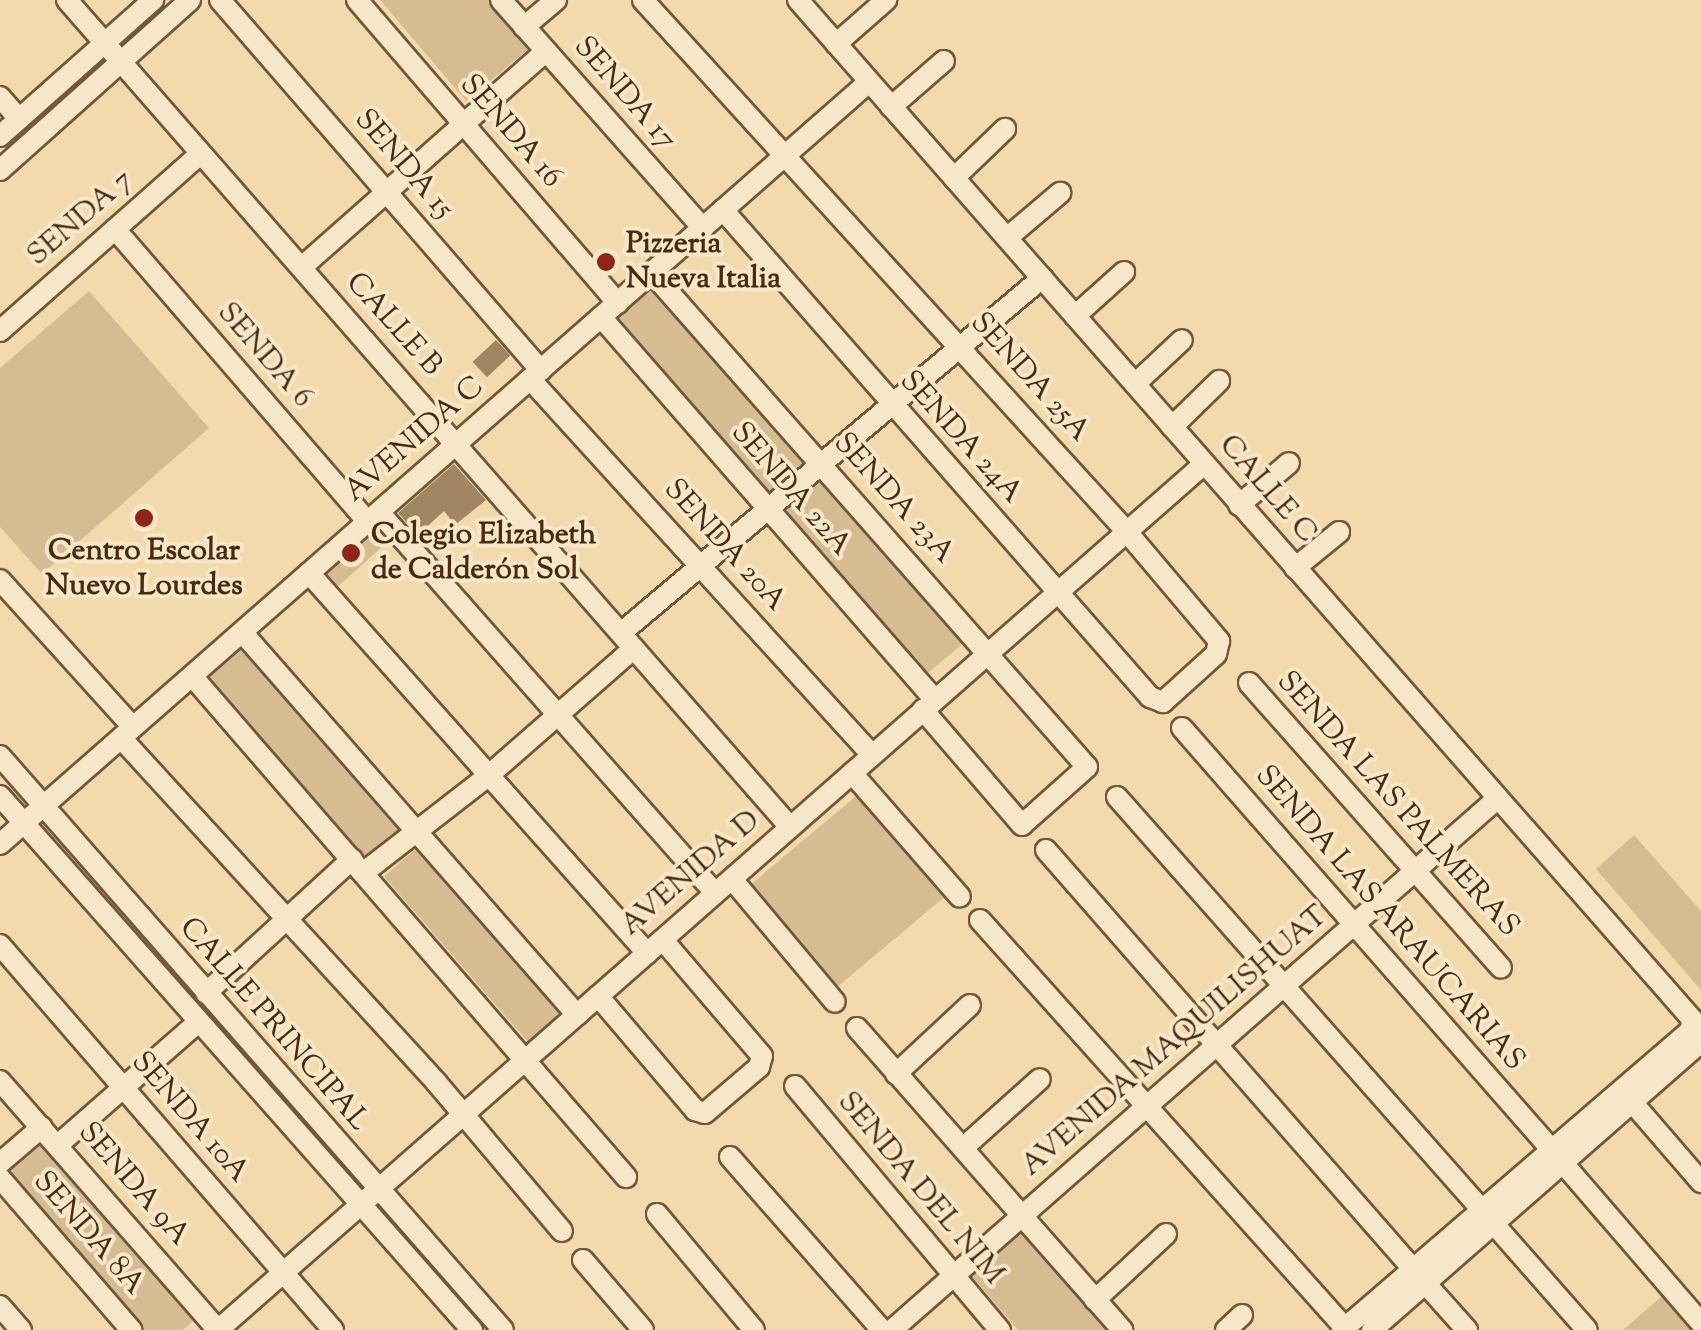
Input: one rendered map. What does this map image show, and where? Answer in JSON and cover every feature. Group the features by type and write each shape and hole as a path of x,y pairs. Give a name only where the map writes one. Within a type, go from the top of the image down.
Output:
{"street":[{"name":"CALLE B","path":"68,0 458,442 790,827"},
{"path":"0,136 153,0"},
{"path":"0,170 190,0"},
{"name":"SENDA 15","path":"220,0 536,374"},
{"name":"SENDA 16","path":"357,0 618,303"},
{"name":"SENDA 17","path":"501,0 702,228"},
{"path":"524,26 556,0"},
{"name":"SENDA 25A","path":"643,0 1127,532 1219,648 1156,702"},
{"name":"CALLE C","path":"798,0 1692,1019 1691,1030 1556,1156"},
{"path":"836,44 886,0"},
{"path":"302,267 546,51"},
{"path":"891,107 944,62"},
{"name":"AVENIDA C","path":"0,844 870,82"},
{"path":"0,97 19,119"},
{"path":"954,178 1005,129"},
{"name":"SENDA 7","path":"0,331 201,154"},
{"path":"1008,238 1060,193"},
{"name":"SENDA 24A","path":"723,210 890,406 1156,702"},
{"name":"SENDA 6","path":"115,229 556,719 835,1002"},
{"name":"SENDA 23A","path":"652,272 1088,767 1022,824"},
{"path":"1075,316 1124,272"},
{"path":"206,993 288,918 357,866 419,830 556,719 702,565 1042,278"},
{"name":"SENDA 22A","path":"601,317 929,705 1022,824"},
{"path":"1135,384 1182,340"},
{"name":"SENDA 20A","path":"536,374 872,756"},
{"path":"1172,427 1219,381"},
{"path":"1240,506 1289,463"},
{"name":"AVENIDA D","path":"218,1330 1204,464"},
{"path":"1295,568 1339,532"},
{"path":"310,573 488,776 762,1062 700,1114 598,996"},
{"path":"0,580 127,733 464,1114 562,1232"},
{"path":"242,632 577,1014"},
{"path":"192,676 626,1176"},
{"name":"SENDA LAS PALMERAS","path":"1248,683 1501,968"},
{"name":"SENDA LAS ARAUCARIAS","path":"1182,728 1701,1322"},
{"name":"CALLE PRINCIPAL","path":"0,756 206,993 472,1330"},
{"path":"852,773 960,896"},
{"name":"CALLE PRINCIPAL","path":"0,796 196,1023 368,1198 474,1296 503,1330"},
{"path":"1117,798 1588,1330"},
{"name":"AVENIDA MAQUILISHUAT","path":"892,1330 1498,798"},
{"path":"1046,850 1466,1330"},
{"path":"980,920 1344,1329 1419,1276 1556,1156 1632,1102 1701,1042"},
{"name":"SENDA 10A","path":"0,945 333,1330"},
{"path":"896,1074 970,1005"},
{"path":"59,1144 196,1023"},
{"path":"857,1028 1122,1330"},
{"path":"963,1148 1040,1079"},
{"name":"SENDA 9A","path":"0,1081 218,1330"},
{"name":"SENDA DEL NIM","path":"795,1086 1000,1330"},
{"path":"1632,1102 1701,1182"},
{"path":"0,1163 42,1127"},
{"path":"730,1157 882,1330"},
{"name":"SENDA 8A","path":"0,1178 131,1330"},
{"path":"657,1214 754,1330"},
{"path":"1095,1300 1166,1234"},
{"path":"583,1260 643,1330"},
{"path":"1372,1330 1419,1276"},
{"path":"456,1311 474,1296"},
{"path":"0,1306 22,1330"},
{"path":"1226,1330 1242,1315"}],"shaded area":[{"path":"380,0 491,0 531,47 466,101"},
{"path":"654,283 810,463 771,497 615,317"},
{"path":"89,291 209,428 42,574 0,527 0,368"},
{"path":"823,479 962,644 925,675 786,510"},
{"name":"Colegio Elizabeth de Calderón Sol","path":"367,520 387,542 337,588 316,566"},
{"path":"241,640 406,824 365,860 200,677"},
{"path":"861,792 947,895 833,990 747,888"},
{"path":"1634,835 1701,911 1701,990 1596,869"},
{"path":"418,847 566,1017 532,1046 384,877"},
{"path":"46,1140 195,1319 183,1330 143,1330 8,1169"},
{"path":"1023,1226 1113,1330 1018,1330 970,1274"},
{"path":"1662,1296 1692,1330 1623,1330"}],"building":[{"path":"496,340 510,355 487,377 473,362"},
{"name":"Colegio Elizabeth de Calderón Sol","path":"454,464 486,500 455,525 444,511 418,535 398,513"}],"place":[{"name":"Pizzeria Nueva Italia","path":"606,262"},
{"name":"Centro Escolar Nuevo Lourdes","path":"144,518"},
{"name":"Colegio Elizabeth de Calderón Sol","path":"351,553"}]}
